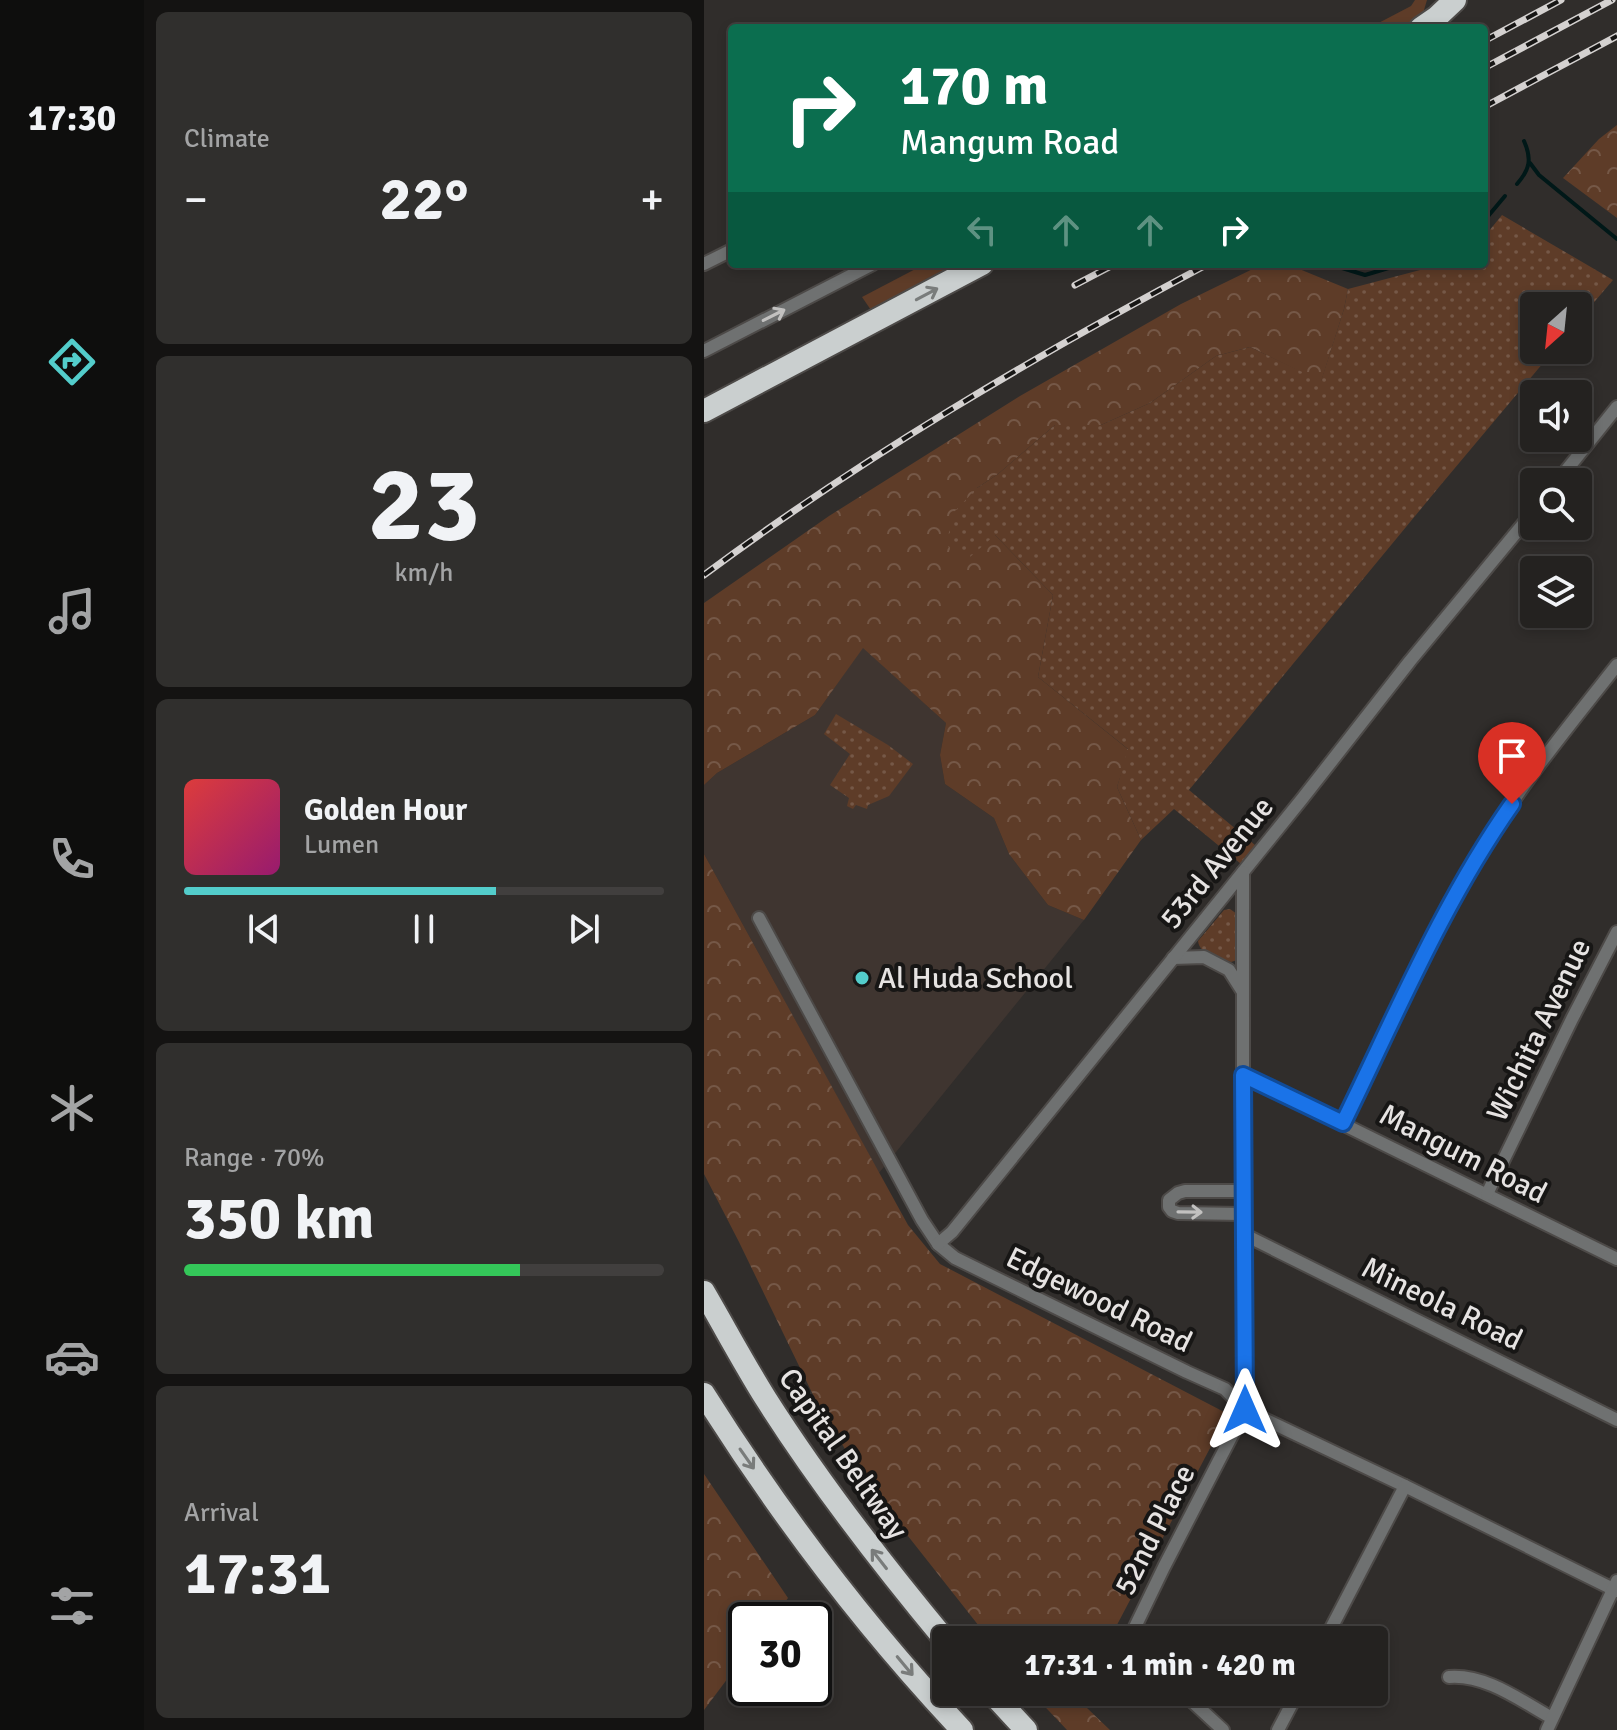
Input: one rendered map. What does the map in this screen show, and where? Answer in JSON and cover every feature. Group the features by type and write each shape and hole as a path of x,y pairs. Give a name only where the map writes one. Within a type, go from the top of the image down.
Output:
{"highway":[{"path":"1427,24 1455,0"},
{"path":"704,411 974,268"},
{"path":"704,1279 733,1343"},
{"name":"Capital Beltway","path":"704,1292 767,1399 840,1508 934,1626"},
{"path":"704,1394 802,1538 864,1618 962,1730"},
{"path":"1004,1706 1026,1730"}],"street":[{"path":"704,264 728,252"},
{"path":"704,351 865,268"},
{"path":"1568,468 1617,407"},
{"name":"53rd Avenue","path":"938,1244 952,1232 1520,528"},
{"path":"1343,1123 1449,906 1479,855 1536,770 1617,665"},
{"name":"52nd Place","path":"1137,1626 1245,1410 1243,872"},
{"name":"Edgewood Road","path":"759,918 922,1220 938,1244 955,1258 1225,1389 1245,1410 1616,1589"},
{"name":"Wichita Avenue","path":"1487,1194 1617,932"},
{"path":"1173,958 1204,957 1229,970 1244,993"},
{"name":"Mangum Road","path":"1243,1075 1617,1259"},
{"path":"1243,1191 1178,1193 1169,1200 1169,1207 1178,1213 1243,1214"},
{"name":"Mineola Road","path":"1243,1234 1617,1420"},
{"path":"1332,1626 1405,1486"},
{"path":"1449,1677 1479,1680 1550,1724 1616,1589"},
{"path":"1197,1706 1223,1730"},
{"path":"1278,1730 1291,1706"}],"shaded area":[{"path":"863,647 946,723 940,755 945,784 994,818 1009,854 1048,905 1084,920 879,1173 704,854 704,785 717,773 815,715"}],"green space":[{"path":"1415,0 1427,0 1421,20 1414,24 1377,24 1411,6"},
{"path":"1617,125 1617,218 1563,178 1599,139"},
{"path":"1502,215 1613,280 1592,305 1592,292 1520,292 1520,364 1542,364 1529,380 1520,380 1520,391 1189,790 1261,850 1246,868 1174,809 1141,840 1117,787 1128,749 1038,677 1053,595 995,535 970,557 951,551 946,543 955,511 977,488 1055,425 1101,425 1150,403 1216,356 1250,347 1321,381 1348,289 1428,268 1488,268 1488,232"},
{"path":"917,268 957,268 873,313 862,297"},
{"path":"1255,268 1297,268 1348,289 1321,382 1250,347 1216,356 1150,403 1101,425 1055,425 977,488 995,535 1053,595 1038,677 1129,750 1117,787 1141,840 1084,920 1048,905 1009,854 994,818 945,784 940,755 946,723 863,648 815,715 717,773 704,785 704,603 829,516 1020,396 1181,304"},
{"path":"836,714 913,764 889,796 868,805 867,809 847,806 849,798 830,785 850,754 824,734"},
{"path":"704,854 908,1225 940,1264 1228,1414 1116,1626 979,1626 863,1479 816,1401 704,1174"},
{"path":"1230,909 1237,914 1237,960 1231,962 1206,953 1198,941 1224,910"},
{"path":"704,1474 788,1598 785,1602 728,1602 728,1678 704,1710"},
{"path":"1044,1706 1088,1706 1110,1730 1067,1730"}],"waterway":[{"path":"1517,184 1528,164 1524,141"},
{"path":"1530,163 1539,175 1617,239"},
{"path":"1488,216 1505,196"},
{"path":"1342,268 1365,275 1389,268"}],"railway":[{"path":"1488,39 1561,0"},
{"path":"1488,66 1612,0"},
{"path":"1488,105 1617,36"},
{"path":"1075,285 1107,268"},
{"path":"704,575 825,490 950,410 1201,268"}],"place":[{"name":"Al Huda School","path":"862,978"}],"route":[{"path":"1245,1410 1243,1075 1343,1123 1449,906 1512,804"}]}
